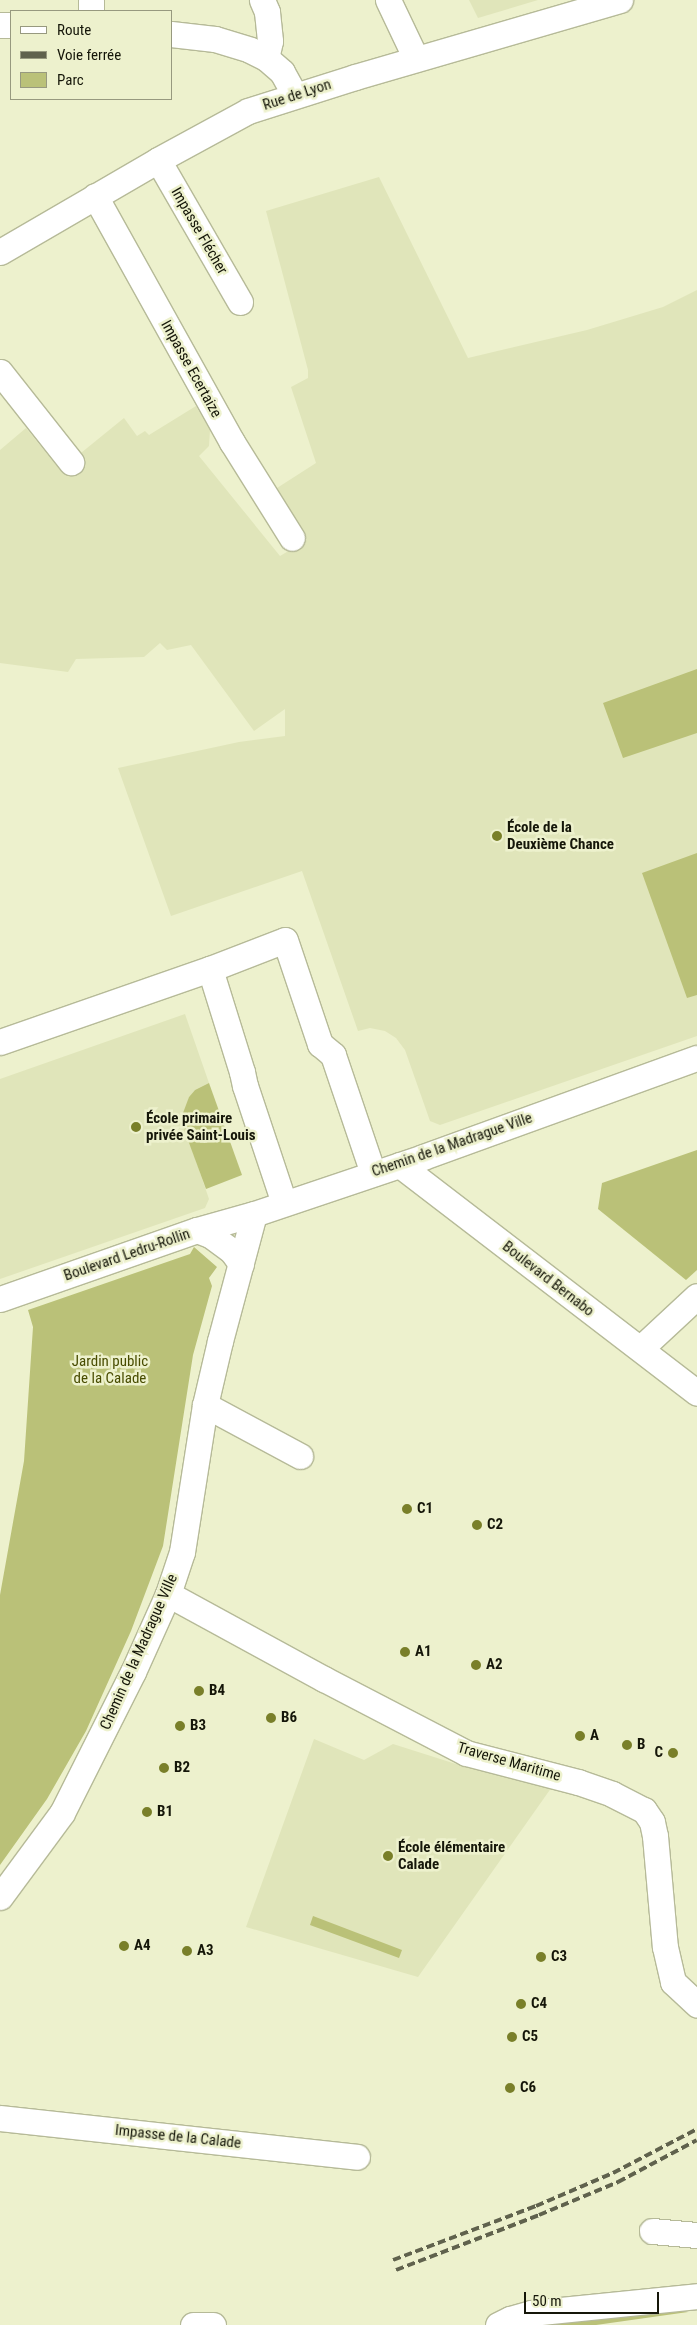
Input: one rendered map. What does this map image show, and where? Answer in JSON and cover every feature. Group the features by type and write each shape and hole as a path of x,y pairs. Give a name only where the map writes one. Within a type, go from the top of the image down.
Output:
{"street":[{"path":"262,0 268,12 270,41 266,58"},
{"path":"388,0 416,60"},
{"name":"Rue de Lyon","path":"0,252 158,160 248,112 295,95 620,0"},
{"path":"172,34 216,39 250,50 266,58 282,72 295,95"},
{"name":"Impasse Flécher","path":"158,160 240,302"},
{"name":"Impasse Ecertaize","path":"95,196 232,442 292,538"},
{"path":"0,372 71,462"},
{"path":"0,1042 210,969 286,940 320,1044 333,1055 373,1172"},
{"path":"210,969 245,1086 284,1203"},
{"name":"Chemin de la Madrague Ville","path":"0,1897 62,1813 133,1672 168,1594 182,1552 205,1405 254,1214 373,1172 400,1165 697,1058"},
{"name":"Boulevard Bernabo","path":"400,1165 641,1348 697,1393"},
{"name":"Boulevard Ledru-Rollin","path":"0,1299 197,1230 254,1214"},
{"path":"197,1230 210,1235 231,1250 241,1264"},
{"path":"641,1348 697,1296"},
{"path":"205,1405 300,1456"},
{"name":"Traverse Maritime","path":"168,1594 324,1679 466,1753 578,1782 612,1794 644,1810 652,1822 655,1836 667,1956 673,1982 693,2000"},
{"name":"Impasse de la Calade","path":"0,2118 356,2157"},
{"path":"652,2231 697,2235"},
{"path":"507,2323 531,2313 697,2296"},
{"path":"193,2325 213,2325"}],"shaded area":[{"path":"469,0 538,0 478,18"},
{"path":"379,177 468,358 587,330 663,307 697,290 697,1036 440,1125 430,1121 405,1050 396,1038 385,1031 370,1028 358,1031 302,871 171,916 118,768 239,742 285,736 285,709 254,731 191,645 167,650 160,643 144,657 76,659 68,672 0,663 0,450 26,428 60,470 124,418 137,436 145,431 149,435 196,406 210,430 209,446 199,456 280,556 307,540 277,488 316,463 291,387 308,378 308,370 266,211"},
{"path":"185,1014 209,1083 195,1090 189,1097 183,1123 209,1199 205,1208 0,1279 0,1079"},
{"name":"École élémentaire Calade","path":"314,1739 364,1760 393,1744 456,1764 554,1784 418,1977 246,1927"}],"green space":[{"path":"697,669 697,733 623,758 603,703"},
{"path":"697,853 697,995 687,998 642,873"},
{"path":"209,1083 242,1175 206,1189 185,1132 183,1113 189,1097 195,1090"},
{"path":"697,1150 697,1270 686,1280 598,1209 602,1183"},
{"name":"Jardin public de la Calade","path":"194,1247 217,1267 209,1278 212,1286 193,1355 163,1546 131,1631 86,1731 47,1799 0,1865 0,1595 24,1461 33,1327 28,1310 190,1254"},
{"path":"313,1916 402,1950 399,1958 310,1925"},
{"path":"677,2310 688,2312 596,2325 541,2325"}],"railway":[{"path":"393,2260 536,2206 613,2173 697,2129"},
{"path":"396,2270 539,2215 618,2182 697,2140"}],"place":[{"name":"École de la Deuxième Chance","path":"497,836"},
{"name":"École primaire privée Saint-Louis","path":"136,1127"},
{"name":"C1","path":"407,1509"},
{"name":"C2","path":"477,1525"},
{"name":"A1","path":"405,1652"},
{"name":"A2","path":"476,1665"},
{"name":"B4","path":"199,1691"},
{"name":"B6","path":"271,1718"},
{"name":"B3","path":"180,1726"},
{"name":"A","path":"580,1736"},
{"name":"B","path":"627,1745"},
{"name":"C","path":"673,1753"},
{"name":"B2","path":"164,1768"},
{"name":"B1","path":"147,1812"},
{"name":"École élémentaire Calade","path":"388,1856"},
{"name":"A4","path":"124,1946"},
{"name":"A3","path":"187,1951"},
{"name":"C3","path":"541,1957"},
{"name":"C4","path":"521,2004"},
{"name":"C5","path":"512,2037"},
{"name":"C6","path":"510,2088"}]}
